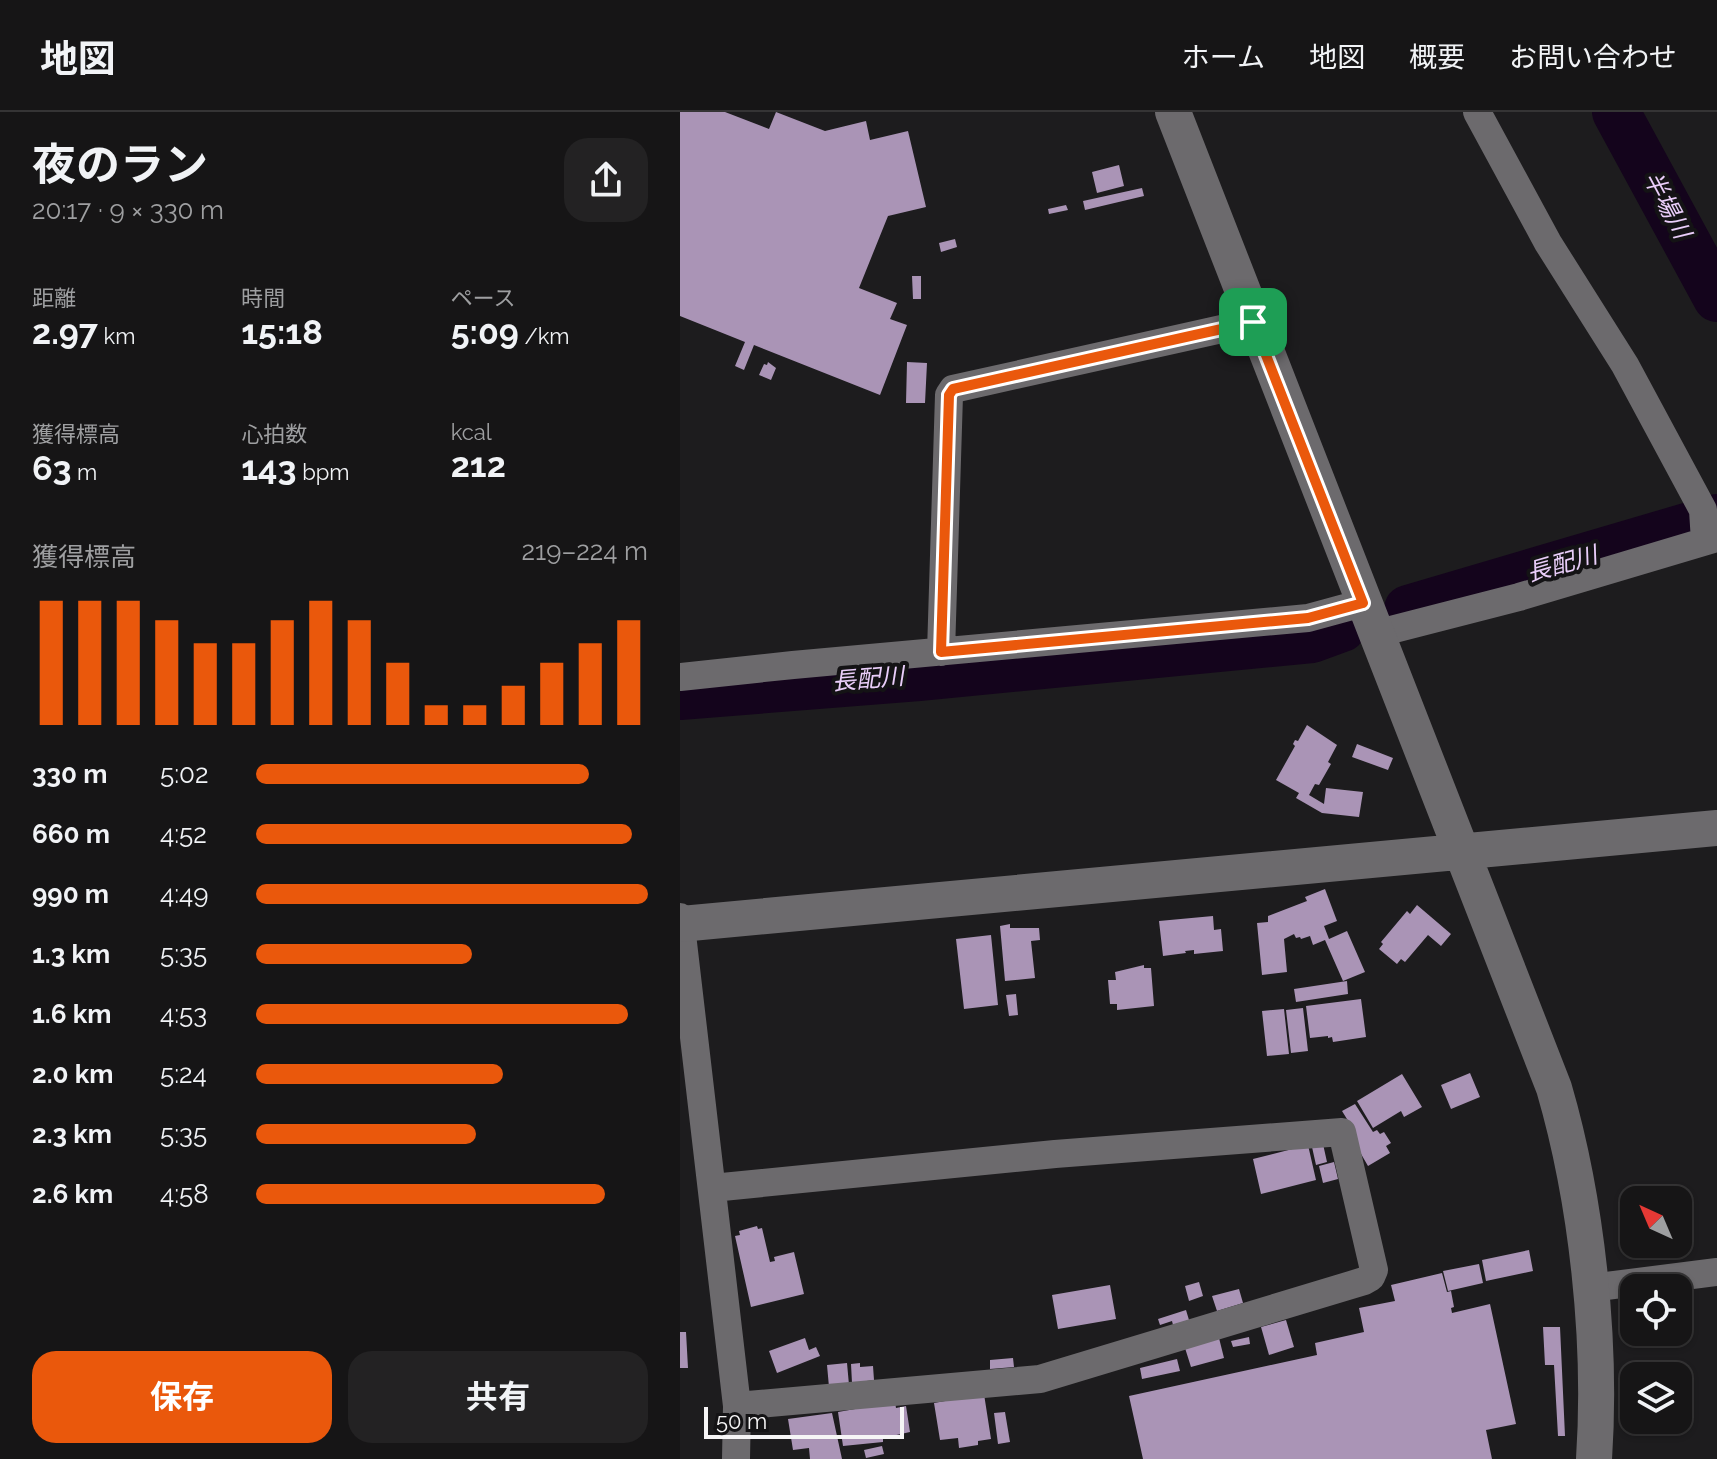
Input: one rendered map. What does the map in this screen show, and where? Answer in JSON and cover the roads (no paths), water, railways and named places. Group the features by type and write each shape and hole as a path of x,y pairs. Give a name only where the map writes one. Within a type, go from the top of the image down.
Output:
{"street":[{"path":"1173,112 1554,1088 1579,1195 1590,1288 1595,1374 1594,1459"},
{"path":"680,677 1308,618 1369,618 1519,597 1707,530 1625,365 1548,243 1477,112"},
{"path":"941,652 949,395 953,389 1253,322"},
{"path":"680,924 1717,828"},
{"path":"680,917 737,1406 736,1459"},
{"path":"712,1188 1055,1154 1342,1132 1374,1270 1371,1277 1364,1281 1040,1379 737,1406"},
{"path":"1590,1288 1717,1272"}],"waterway":[{"name":"半場川","path":"1616,112 1717,298"},
{"name":"長配川","path":"1408,609 1717,518"},
{"name":"長配川","path":"680,696 919,677 1312,639 1342,628"}]}
